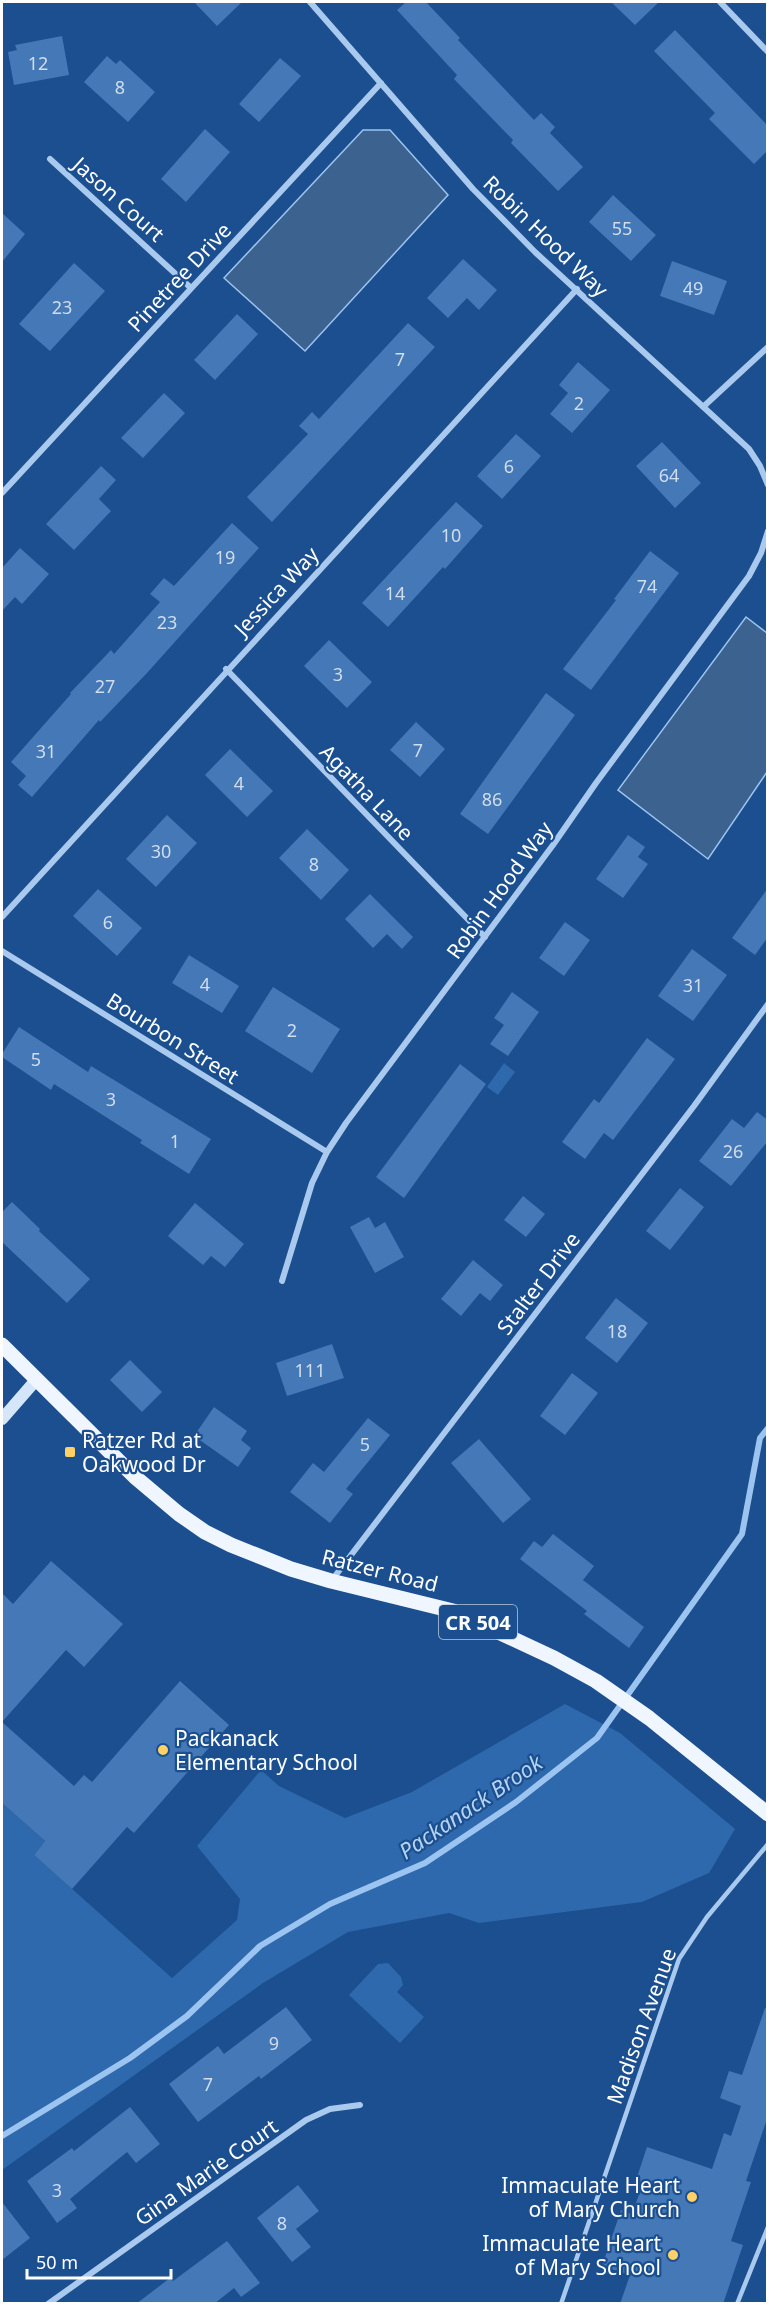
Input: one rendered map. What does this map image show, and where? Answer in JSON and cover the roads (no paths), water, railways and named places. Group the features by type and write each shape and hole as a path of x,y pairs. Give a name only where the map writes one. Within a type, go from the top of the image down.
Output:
{"main road":[{"name":"Ratzer Road","path":"2,1345 135,1477 186,1520 231,1545 291,1569 453,1611 554,1658 628,1703 687,1747 768,1814"}],"street":[{"name":"Robin Hood Way","path":"310,2 473,189 535,252 749,449 768,485"},
{"path":"720,2 768,52"},
{"name":"Pinetree Drive","path":"2,493 381,83"},
{"name":"Jason Court","path":"50,159 191,288"},
{"name":"Jessica Way","path":"2,917 226,669 576,289"},
{"path":"703,407 768,347"},
{"name":"Robin Hood Way","path":"282,1281 312,1183 327,1152 346,1123 485,938 749,576 761,553 768,531"},
{"name":"Agatha Lane","path":"226,669 485,938"},
{"name":"Bourbon Street","path":"2,951 327,1152"},
{"name":"Stalter Drive","path":"332,1581 694,1106 768,1004"},
{"path":"2,1419 36,1380"},
{"name":"Gina Marie Court","path":"48,2304 306,2120 330,2109 360,2105"}],"lane":[{"name":"Madison Avenue","path":"561,2304 679,1959 707,1917 768,1844"},
{"path":"737,2304 768,2227"}],"waterway":[{"name":"Packanack Brook","path":"2,2136 130,2058 187,2016 260,1946 330,1904 425,1863 516,1802 597,1738 742,1534 760,1438 768,1428"}],"place":[{"name":"Ratzer Rd at Oakwood Dr","path":"70,1452"},
{"name":"Packanack Elementary School","path":"163,1750"},
{"name":"Immaculate Heart of Mary Church","path":"692,2197"},
{"name":"Immaculate Heart of Mary School","path":"673,2255"}]}
